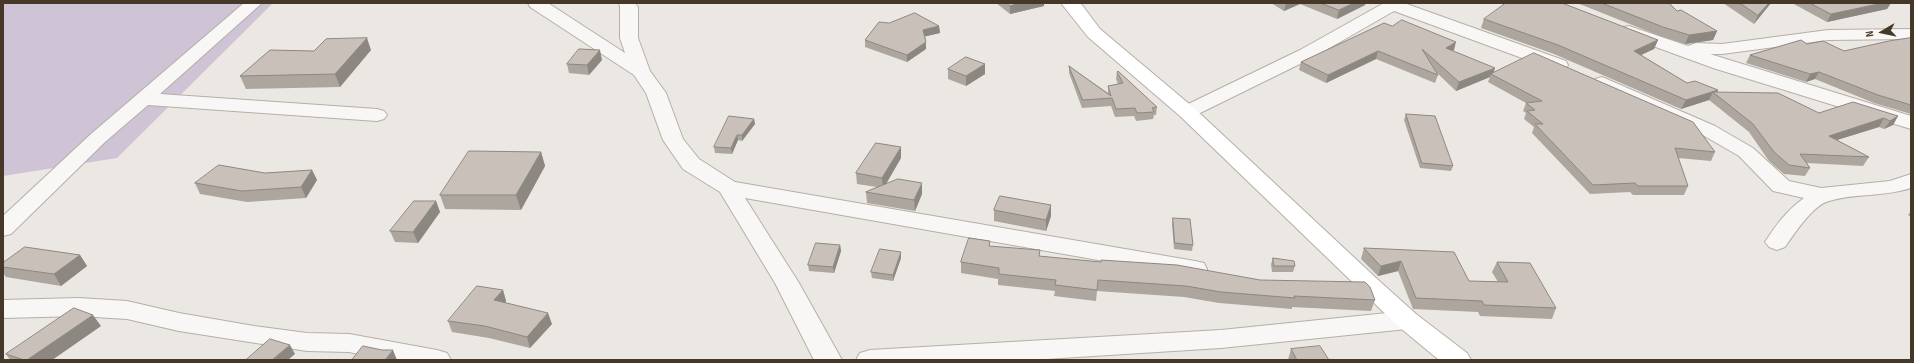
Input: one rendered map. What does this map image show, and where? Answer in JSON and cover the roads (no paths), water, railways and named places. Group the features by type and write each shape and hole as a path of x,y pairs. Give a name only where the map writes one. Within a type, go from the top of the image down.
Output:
{"main road":[{"path":"1069,3 1094,33 1188,112 1367,284 1407,320 1457,360"}],"street":[{"path":"3,229 98,138 254,3"},
{"path":"536,3 641,71"},
{"path":"627,3 629,7 629,38 641,71 656,93 673,140 691,164 728,188 1213,273"},
{"path":"1188,112 1306,54 1395,4 1547,59 1701,127 1746,152 1781,186 1821,195 1850,190 1893,187 1911,181"},
{"path":"1616,26 1653,41 1679,48 1720,64 1911,123"},
{"path":"1679,48 1722,49 1828,35 1911,34"},
{"path":"143,99 377,116"},
{"path":"728,188 787,283 828,360"},
{"path":"1777,242 1796,216 1821,195"},
{"path":"1336,283 1367,284"},
{"path":"5,314 79,307 127,310 180,322 254,335 307,342 349,343 437,360"},
{"path":"870,360 1221,339 1407,320"}]}
